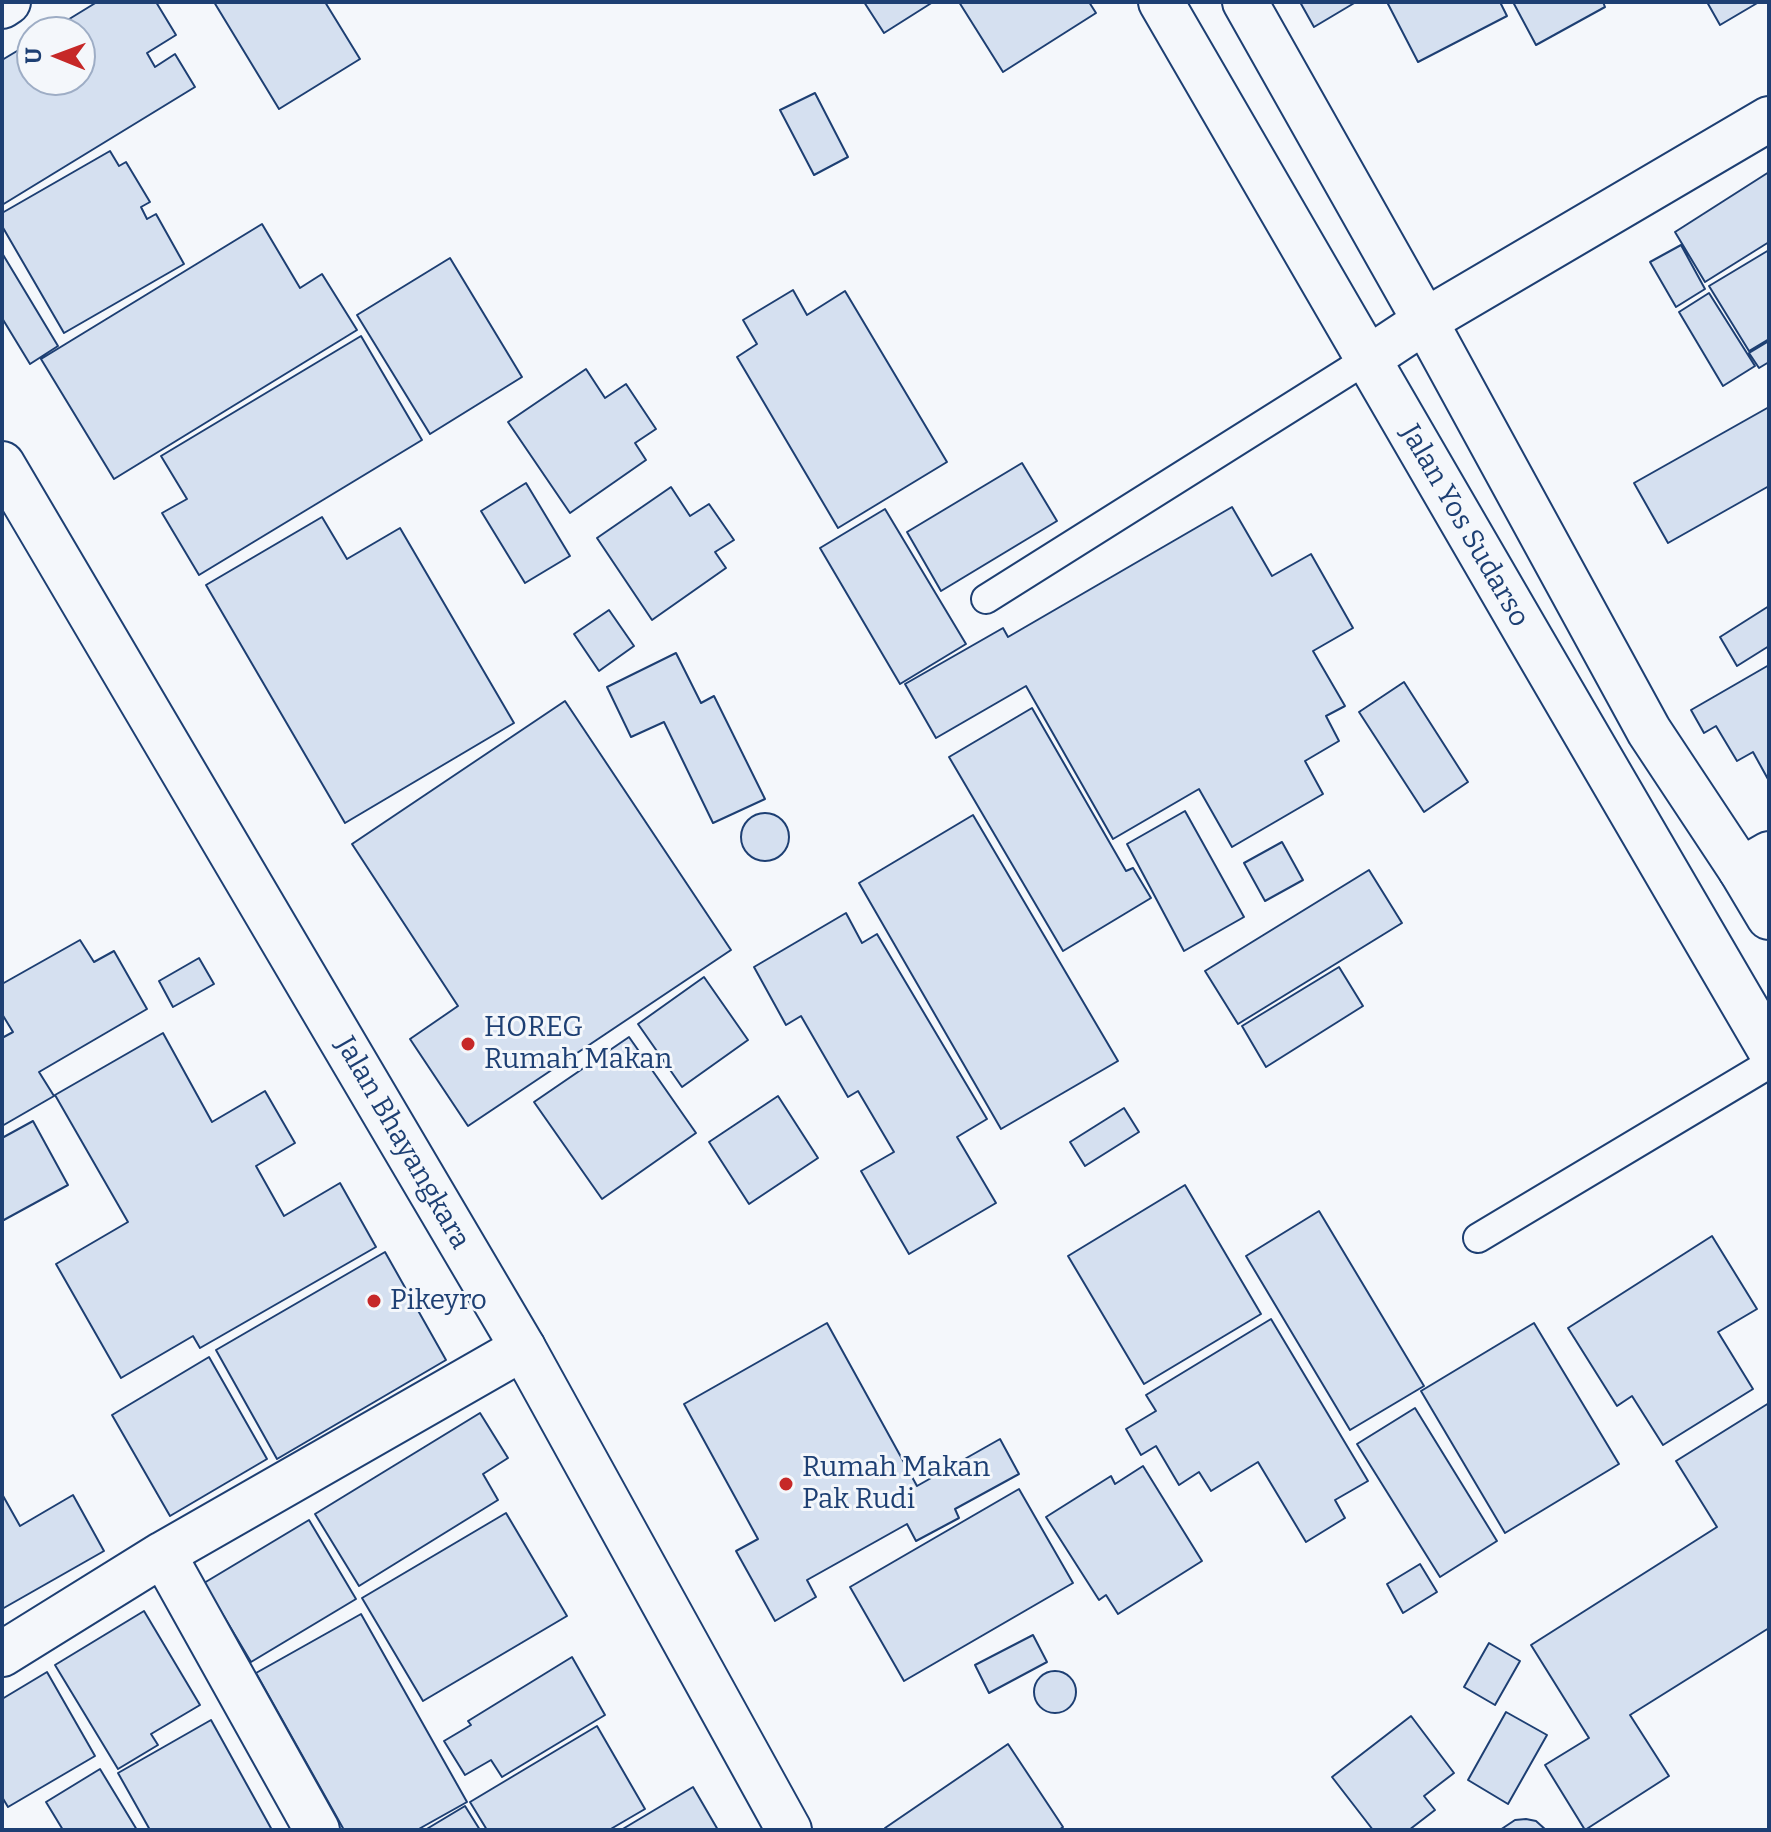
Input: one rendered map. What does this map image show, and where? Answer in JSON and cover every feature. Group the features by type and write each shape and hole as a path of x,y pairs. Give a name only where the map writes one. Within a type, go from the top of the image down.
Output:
{"main road":[{"path":"2,6 8,2"},
{"path":"1245,2 1425,321 1649,731 1755,862 1769,917"},
{"name":"Jalan Yos Sudarso","path":"1163,3 1497,585 1769,1048"},
{"path":"1369,358 1425,321 1769,119"},
{"name":"Jalan Bhayangkara","path":"2,464 523,1348 789,1830"},
{"path":"2,1654 163,1554 523,1348"},
{"path":"163,1554 317,1830"}],"lane":[{"path":"986,599 1369,358"},
{"path":"1478,1238 1769,1064"}],"building":[{"path":"97,2 156,2 176,35 147,53 155,67 175,54 195,87 2,205 2,60 16,52 16,96 96,96 96,16 74,16"},
{"path":"214,2 325,2 360,59 279,109"},
{"path":"864,2 933,2 884,33"},
{"path":"959,2 1089,2 1096,13 1003,72"},
{"path":"1300,2 1356,2 1314,27"},
{"path":"1387,2 1500,2 1507,16 1418,62"},
{"path":"1513,2 1603,2 1605,7 1536,45"},
{"path":"1707,2 1759,2 1720,25"},
{"path":"815,93 848,157 814,175 780,110"},
{"path":"110,151 119,166 126,162 150,202 141,207 147,219 156,214 184,264 64,333 2,226 2,213"},
{"path":"1769,172 1769,242 1705,282 1675,232"},
{"path":"262,224 300,288 322,274 357,330 114,479 41,359"},
{"path":"1681,245 1705,289 1676,307 1650,262"},
{"path":"1769,250 1769,339 1749,351 1709,286"},
{"path":"2,253 58,346 30,364 2,318"},
{"path":"450,258 522,377 430,434 357,315"},
{"path":"793,290 807,315 845,291 947,462 838,528 737,357 757,344 743,320"},
{"path":"1709,293 1755,366 1723,386 1679,312"},
{"path":"361,336 422,440 199,575 162,513 187,499 161,456"},
{"path":"1769,341 1769,362 1759,368 1749,353"},
{"path":"586,369 605,398 626,384 656,429 635,443 646,460 570,513 508,422"},
{"path":"1769,407 1769,486 1668,543 1634,483"},
{"path":"1022,463 1057,521 941,591 907,532"},
{"path":"526,483 570,556 525,583 481,511"},
{"path":"671,487 690,516 709,504 734,540 715,552 726,568 652,620 597,538"},
{"path":"1232,507 1272,576 1311,554 1353,628 1313,651 1345,706 1326,716 1339,741 1305,761 1323,794 1232,847 1199,789 1113,839 1026,686 936,738 905,684 1003,628 1008,637"},
{"path":"885,509 966,644 900,684 820,548"},
{"path":"322,517 347,559 400,528 514,723 345,823 206,585"},
{"path":"1769,606 1769,646 1737,666 1720,637"},
{"path":"609,610 634,646 599,671 574,634"},
{"path":"676,653 701,703 714,696 765,799 713,823 664,722 631,737 607,687"},
{"path":"1769,665 1769,781 1753,752 1737,761 1716,726 1704,733 1691,710"},
{"path":"1404,682 1468,782 1424,812 1359,712"},
{"path":"565,701 731,950 468,1126 410,1039 458,1006 352,844"},
{"path":"1032,708 1126,871 1133,868 1151,898 1063,951 949,757"},
{"path":"1185,811 1244,917 1184,951 1127,844"},
{"path":"765,813 782,820 789,837 782,854 765,861 748,854 741,837 748,820"},
{"path":"973,815 1118,1061 1001,1129 859,883"},
{"path":"1282,842 1303,880 1265,901 1244,863"},
{"path":"1369,870 1402,923 1238,1024 1205,971"},
{"path":"846,913 862,943 877,934 987,1119 957,1137 996,1203 909,1254 861,1171 894,1152 858,1091 848,1097 801,1016 786,1025 754,967"},
{"path":"80,940 94,962 114,951 147,1009 39,1072 54,1096 2,1126 2,1038 13,1032 2,1014 2,984"},
{"path":"199,958 214,984 173,1007 159,981"},
{"path":"1339,967 1363,1006 1266,1067 1242,1026"},
{"path":"704,977 748,1040 682,1087 638,1024"},
{"path":"163,1033 212,1122 265,1091 295,1143 256,1166 284,1216 340,1183 376,1247 200,1348 193,1336 121,1378 56,1264 128,1222 55,1095"},
{"path":"629,1037 696,1133 602,1199 534,1102"},
{"path":"778,1096 818,1158 749,1204 709,1142"},
{"path":"1124,1108 1139,1132 1085,1166 1070,1142"},
{"path":"33,1121 68,1185 2,1221 2,1138"},
{"path":"1185,1185 1261,1314 1144,1384 1068,1256"},
{"path":"1319,1211 1424,1386 1350,1430 1246,1256"},
{"path":"1712,1236 1757,1309 1718,1332 1753,1389 1663,1445 1632,1396 1617,1406 1568,1328"},
{"path":"385,1252 446,1360 277,1459 216,1350"},
{"path":"1271,1319 1368,1481 1335,1500 1345,1518 1306,1542 1258,1462 1211,1491 1199,1472 1179,1485 1156,1446 1141,1455 1126,1429 1156,1411 1146,1395"},
{"path":"827,1323 917,1486 1000,1439 1019,1474 955,1509 959,1518 916,1541 907,1524 807,1580 816,1597 775,1621 736,1551 758,1539 684,1404"},
{"path":"1534,1323 1619,1464 1505,1533 1421,1391"},
{"path":"209,1357 267,1459 170,1516 112,1415"},
{"path":"1769,1403 1769,1628 1630,1715 1669,1776 1585,1830 1545,1765 1589,1738 1531,1645 1717,1527 1676,1461"},
{"path":"1415,1408 1497,1541 1440,1577 1357,1444"},
{"path":"480,1413 508,1458 483,1474 498,1500 359,1586 315,1514"},
{"path":"1143,1466 1202,1561 1118,1614 1106,1595 1099,1600 1046,1517 1111,1476 1115,1484"},
{"path":"1019,1489 1073,1583 904,1681 850,1587"},
{"path":"2,1494 20,1526 73,1495 104,1551 2,1609"},
{"path":"506,1513 567,1616 423,1701 362,1598"},
{"path":"309,1520 356,1599 251,1662 204,1583"},
{"path":"1420,1564 1437,1592 1403,1613 1387,1584"},
{"path":"144,1611 200,1705 151,1734 158,1745 118,1769 55,1665"},
{"path":"361,1614 467,1802 417,1830 344,1830 256,1673"},
{"path":"1033,1635 1047,1662 989,1693 975,1665"},
{"path":"1489,1643 1520,1661 1495,1705 1464,1687"},
{"path":"572,1657 605,1715 502,1777 491,1760 465,1775 444,1741 471,1725 468,1721"},
{"path":"1055,1671 1070,1677 1076,1692 1070,1707 1055,1713 1040,1707 1034,1692 1040,1677"},
{"path":"47,1672 95,1756 8,1807 2,1797 2,1699"},
{"path":"1506,1712 1547,1735 1508,1804 1468,1780"},
{"path":"1411,1716 1454,1773 1424,1796 1435,1810 1409,1830 1373,1830 1332,1777"},
{"path":"211,1720 272,1830 150,1830 118,1773"},
{"path":"597,1726 645,1809 609,1830 487,1830 470,1802"},
{"path":"1008,1744 1063,1827 1059,1830 885,1828"},
{"path":"100,1769 137,1830 63,1830 46,1802"},
{"path":"693,1787 718,1830 621,1830"},
{"path":"465,1806 480,1830 425,1830"},
{"path":"1515,1820 1536,1821 1546,1830 1500,1830"}],"place":[{"name":"HOREG Rumah Makan","path":"468,1044"},
{"name":"Pikeyro","path":"374,1301"},
{"name":"Rumah Makan Pak Rudi","path":"786,1484"}]}
